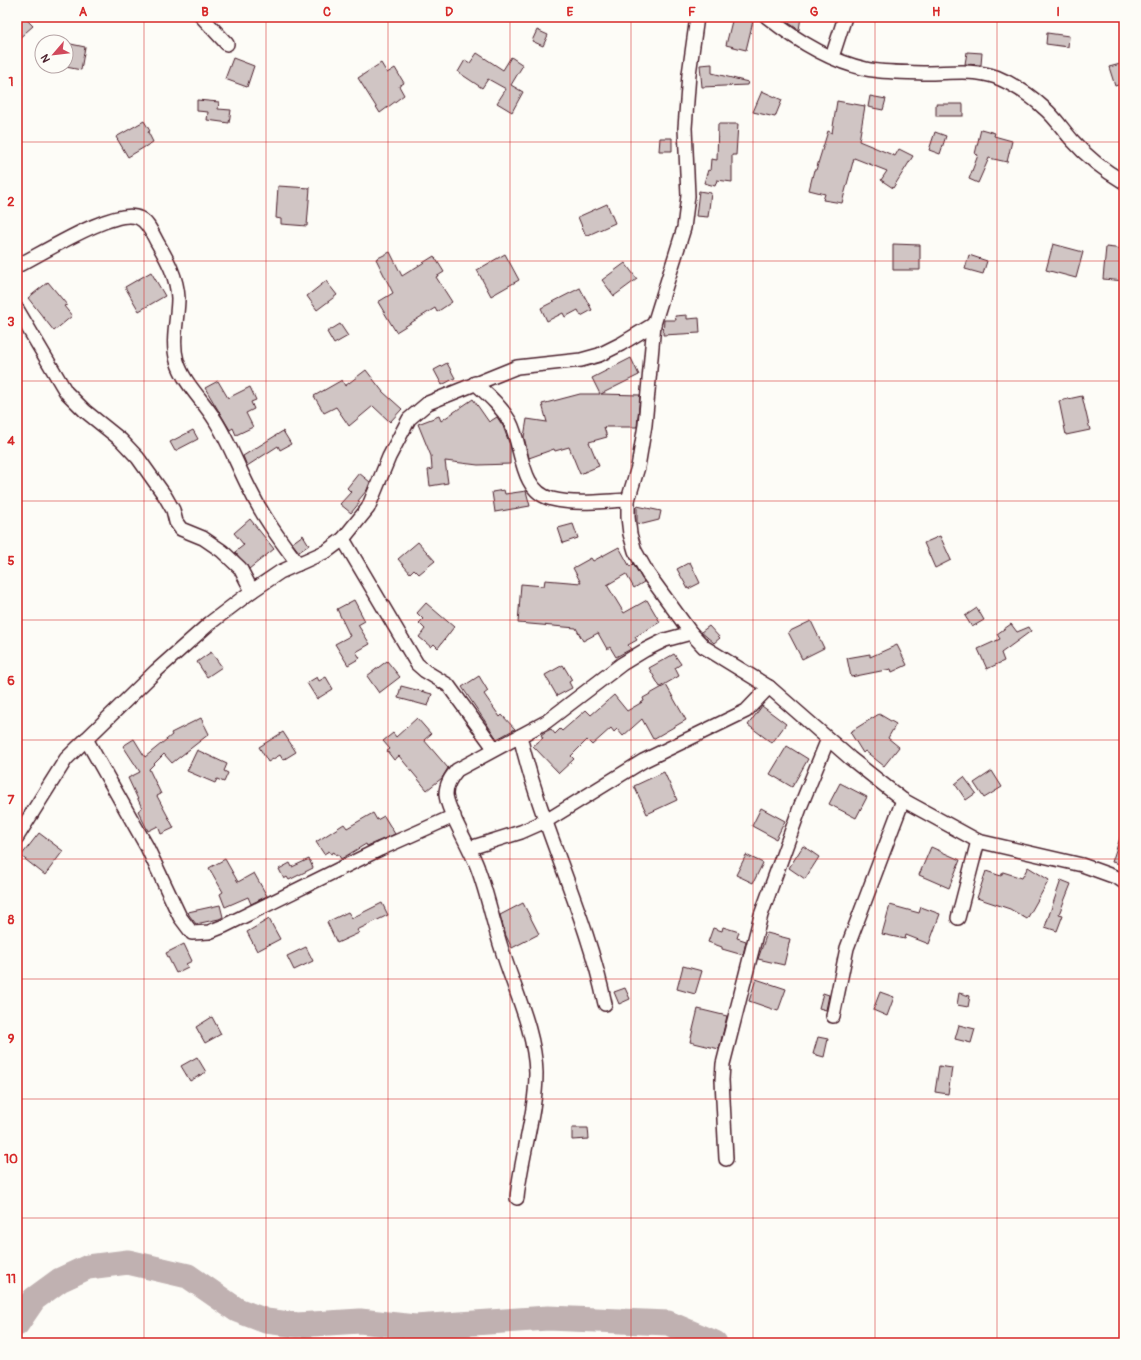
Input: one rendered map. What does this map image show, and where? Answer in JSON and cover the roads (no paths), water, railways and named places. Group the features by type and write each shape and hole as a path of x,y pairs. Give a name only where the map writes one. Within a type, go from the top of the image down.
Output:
{"street":[{"path":"202,17 227,44"},
{"path":"697,17 689,74 684,128 688,196 684,228 654,324 645,425 638,467 628,500 630,534 635,551 648,574 691,633 704,647 769,688 828,739 903,800 978,842 1082,865 1124,882"},
{"path":"767,17 792,36 814,49 867,69 900,72 976,72 996,77 1023,92 1045,108 1072,141 1093,161 1124,182"},
{"path":"832,57 845,17"},
{"path":"17,266 97,224 123,217 138,217 148,225 168,261 175,279 178,297 175,342 177,361 187,381 214,418 225,437 262,513 298,564"},
{"path":"17,309 66,392 85,411 121,440 138,458 165,496 178,526 181,529 203,538 231,558 240,568 252,591"},
{"path":"17,837 66,758 156,671 210,623 252,591 280,572 327,551 343,539 368,508 389,457 409,419 428,403 517,367 581,360 599,355 621,344 654,324"},
{"path":"475,383 498,404 510,422 526,473 536,491 551,499 569,501 628,500"},
{"path":"343,539 417,664 425,672 448,685 494,748"},
{"path":"517,1198 519,1176 527,1149 536,1071 529,1031 496,931 480,875 470,848 446,796 449,780 457,770 494,748 546,722 622,664 665,640 691,633"},
{"path":"470,848 521,832 546,821 643,761 746,711 769,688"},
{"path":"520,736 528,771 599,975 605,1004"},
{"path":"86,739 136,828 180,917 192,933 209,932 224,926 380,849 454,816"},
{"path":"726,1159 726,1128 722,1098 723,1064 761,915 801,805 828,739"},
{"path":"833,1016 849,942 903,800"},
{"path":"958,918 978,842"}],"waterway":[{"path":"17,1324 34,1299 60,1280 88,1267 128,1262 188,1276 237,1310 266,1321 297,1325 360,1321 415,1327 548,1318 668,1323 715,1343"}]}
